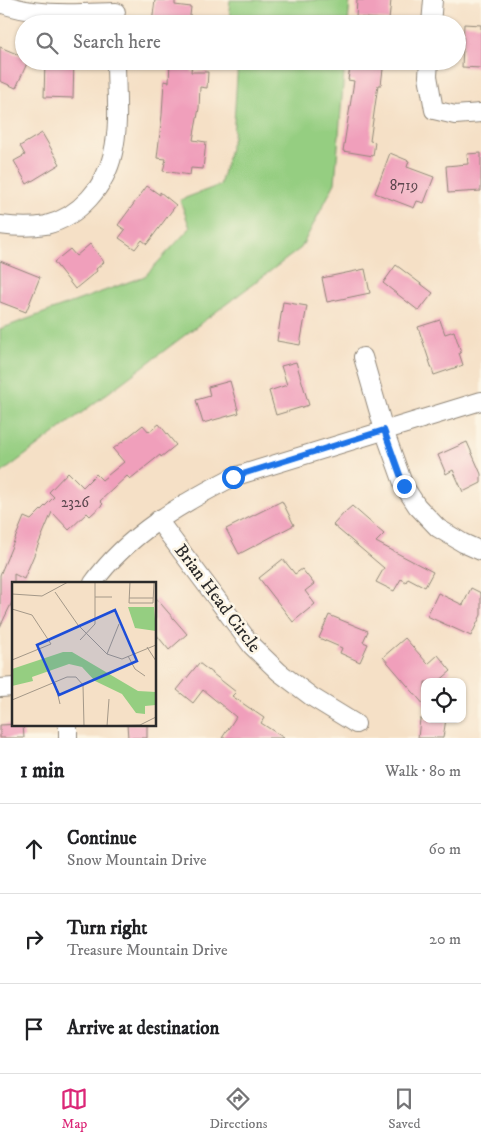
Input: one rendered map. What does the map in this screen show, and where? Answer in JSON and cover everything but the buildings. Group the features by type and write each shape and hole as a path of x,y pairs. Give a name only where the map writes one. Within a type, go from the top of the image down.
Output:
{"street":[{"path":"432,15 433,0"},
{"path":"0,3 12,8 31,11 116,12"},
{"path":"0,225 22,228 46,225 68,217 88,200 104,178 114,153 116,70"},
{"path":"428,70 434,110 455,115 481,113"},
{"path":"363,357 384,430 404,486 417,506 438,528 481,551"},
{"path":"94,582 123,549 158,520 195,497 233,477 481,401"},
{"name":"Brian Head Circle","path":"158,520 252,646 279,672 312,697 356,724"}],"green space":[{"path":"230,0 350,0 349,15 231,15 229,10"},
{"path":"237,70 344,70 335,183 301,248 0,474 0,329 145,276 190,228 180,200 220,185 233,137"}],"route":[{"path":"233,477 384,430 404,486"}]}
